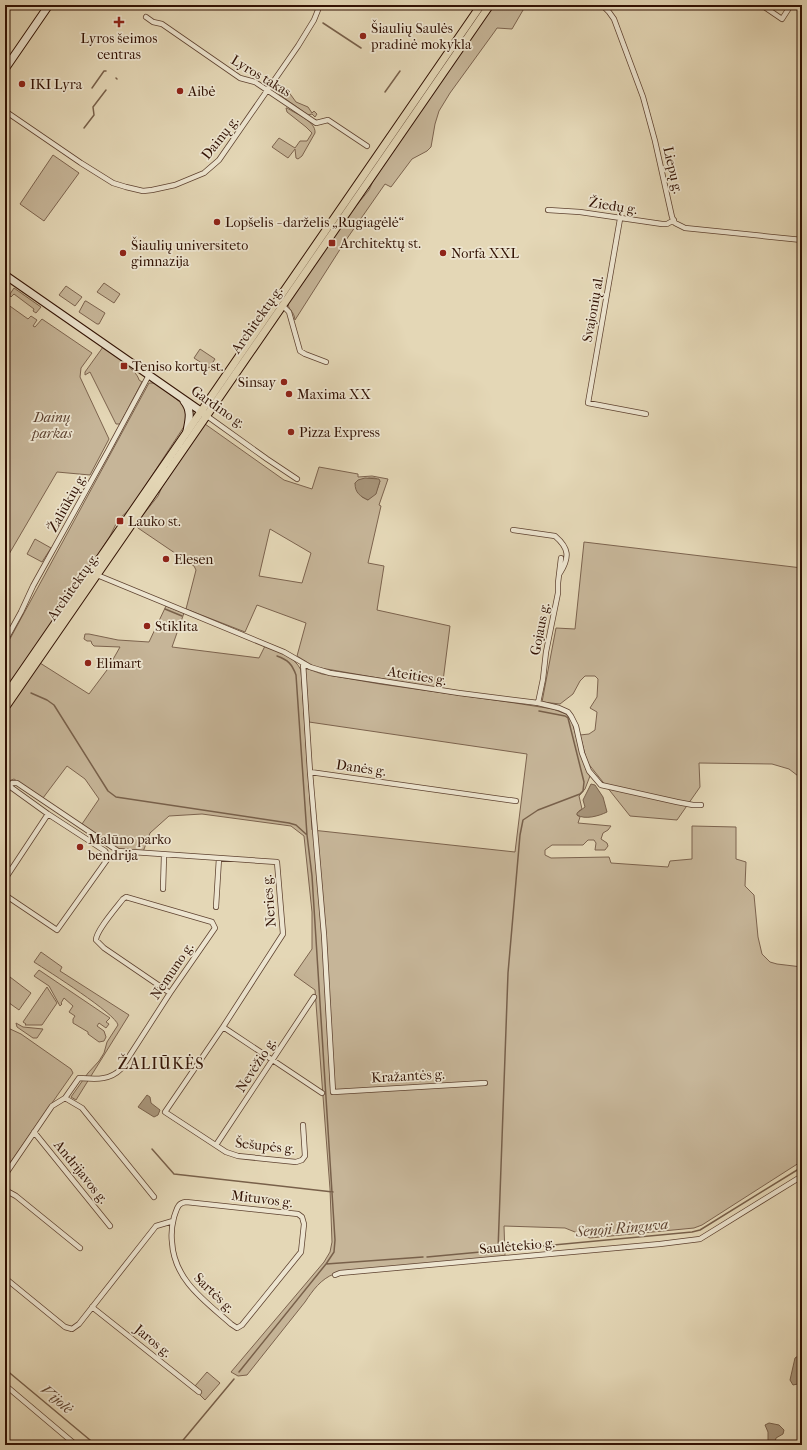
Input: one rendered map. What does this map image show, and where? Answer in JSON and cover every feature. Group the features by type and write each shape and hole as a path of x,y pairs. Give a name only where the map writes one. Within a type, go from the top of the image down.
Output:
{"main road":[{"path":"5,69 49,5"},
{"name":"Architektų g.","path":"5,696 207,416 283,301 481,10 490,5"},
{"name":"Gardino g.","path":"5,275 207,416"},
{"name":"Architektų g.","path":"6,706 187,431 283,301"},
{"path":"180,397 186,403 189,410 190,417 187,431"}],"street":[{"name":"Dainų g.","path":"5,111 113,183 126,188 143,191 184,182 204,173 215,165 238,135 309,29 317,16 320,5"},
{"name":"Liepų g.","path":"602,5 614,19 638,82 674,220"},
{"path":"763,6 782,19 791,5"},
{"name":"Lyros takas","path":"146,17 153,22 162,24 240,78 255,82 316,123 328,120 367,146"},
{"name":"Žiedų g.","path":"548,210 580,212 662,224 667,224 674,220"},
{"name":"Svajonių al.","path":"620,218 588,403 646,414"},
{"path":"674,220 678,225 685,228 802,240"},
{"path":"283,301 290,312 300,351 326,362"},
{"name":"Žaliūkių g.","path":"5,641 33,586 105,458 149,375"},
{"name":"Gardino g.","path":"207,416 297,479"},
{"path":"513,530 555,536 562,542 567,549 567,560 559,575"},
{"name":"Gojaus g.","path":"538,703 546,652 558,593 561,558"},
{"name":"Ateities g.","path":"94,573 284,652 319,670 392,683 538,703 559,708 568,712 571,716 576,726 582,753 589,771 601,785 678,802 701,805"},
{"path":"303,663 310,772"},
{"name":"Danės g.","path":"310,772 516,801"},
{"name":"Kražantės g.","path":"310,772 324,935 333,1092 485,1083"},
{"name":"Neries g.","path":"7,785 17,783 118,851 277,862 283,934 184,1084"},
{"path":"5,894 57,930 109,857 105,852 7,785"},
{"path":"5,879 48,814"},
{"path":"163,889 164,855"},
{"path":"216,907 219,858"},
{"name":"Nemuno g.","path":"65,1098 79,1078 104,1079 116,1074 121,1069 170,993 215,928 212,922 126,897 99,931 96,940 104,948 170,993"},
{"name":"Nevėžio g.","path":"216,1145 314,997"},
{"path":"223,1027 322,1093"},
{"name":"Šešupės g.","path":"184,1084 165,1112 226,1152 238,1156 296,1162 302,1160 305,1156 303,1125"},
{"path":"5,1175 52,1106 65,1098 82,1108 154,1197"},
{"name":"Andrijavos g.","path":"34,1132 110,1226"},
{"name":"Saulėtekio g.","path":"335,1275 340,1273 660,1244 700,1239 802,1176"},
{"path":"5,1190 16,1196 80,1248"},
{"name":"Mituvos g.","path":"180,1203 186,1202 298,1214 302,1217 304,1224 301,1252 242,1325 237,1328"},
{"name":"Sartės g.","path":"180,1203 173,1221 172,1251 179,1272 198,1296 237,1328"},
{"path":"5,1278 65,1327 72,1329 79,1324 156,1226 173,1221"},
{"name":"Jaros g.","path":"92,1307 199,1392"},
{"path":"5,1385 76,1445"}],"green space":[{"path":"493,5 526,5 512,29 497,28 450,93 439,111 431,147 427,151 412,159 391,187 385,184 346,240 295,320 288,304 351,212 369,190 374,179"},
{"path":"280,91 288,91 296,102 308,107 312,113 314,111 317,114 315,117 312,114 308,115 280,95"},
{"path":"286,108 309,121 315,133 302,156 298,159 296,158 295,149 288,158 272,147 279,138 295,148 300,141 307,141 312,133 287,112"},
{"path":"53,155 79,173 44,221 20,204"},
{"path":"104,283 120,294 114,303 97,292"},
{"path":"66,286 82,297 75,306 59,295"},
{"path":"14,288 41,307 36,313 33,311 34,309 14,294 11,297 10,296"},
{"name":"Dainų parkas","path":"5,297 9,300 7,304 28,319 31,316 37,320 33,326 35,327 42,319 92,353 81,368 80,377 109,439 90,475 57,472 5,561"},
{"path":"85,301 105,313 99,324 79,312"},
{"path":"103,347 118,357 134,371 139,380 142,382 120,424 116,424 90,372 85,375 85,372"},
{"path":"200,349 215,359 209,368 194,358"},
{"path":"149,383 155,383 187,408 185,425 130,509 118,520 110,536 88,570 5,690 5,648"},
{"path":"205,424 284,480 312,489 319,467 358,474 358,477 372,476 388,479 379,505 381,506 368,563 384,566 377,610 450,626 442,689 315,667 297,656 306,623 257,605 245,632 186,609 196,570 194,566 135,525 158,496 162,487","holes":["369,478 375,478 380,481 377,490 368,500 362,497 355,483","270,529 311,553 302,583 259,576"]},
{"path":"35,539 51,548 42,562 27,554"},
{"path":"584,542 802,568 802,779 789,769 772,764 699,763 700,787 677,820 630,816 587,762 580,735 589,734 595,730 597,712 590,708 597,697 598,679 595,676 585,676 580,681 573,694 560,704 542,702 556,628 575,629"},
{"path":"166,606 184,613 172,647 259,658 265,646 285,655 298,665 301,670 312,830 515,852 527,754 309,722 306,669 322,674 380,684 553,709 566,714 572,722 586,769 590,776 585,789 579,796 582,809 577,815 580,817 578,823 611,826 603,833 601,839 607,843 608,846 605,850 595,850 596,843 594,840 588,840 583,845 552,845 545,850 545,855 551,858 609,857 611,863 668,867 670,861 692,859 692,826 736,827 736,859 746,862 745,886 754,895 758,937 762,954 770,962 802,967 802,1161 702,1225 694,1228 590,1238 565,1228 504,1226 505,1256 334,1274 321,1282 314,1289 247,1375 238,1376 231,1372 324,1262 330,1252 332,1242 330,1189 315,990 294,975 312,949 312,912 304,836 291,826 202,814 169,816 150,833 143,852 118,849 108,844 82,824 99,799 85,779 67,766 43,798 14,779 5,781 5,713 40,663 89,694 107,670 120,647 94,646 91,641 84,639 85,634 118,640 149,642"},
{"path":"41,952 62,967 60,971 129,1015 76,1100 71,1097 88,1073 99,1061 104,1053 107,1042 118,1025 106,1012 94,1003 34,962"},
{"path":"39,970 110,1018 106,1022 109,1024 106,1028 99,1023 97,1026 104,1031 106,1037 104,1041 99,1042 88,1034 88,1032 73,1023 75,1016 69,1012 73,1006 64,998 60,1006 49,986 34,976"},
{"path":"10,977 31,993 19,1010 5,1000 5,984"},
{"path":"47,987 57,1003 42,1025 25,1025 26,1024 23,1022"},
{"path":"16,1023 23,1027 43,1029 37,1038 33,1038 17,1027"},
{"path":"8,1028 21,1034 71,1069 73,1073 5,1170 5,1031"},
{"path":"207,1372 220,1383 205,1400 199,1394 201,1391 195,1386"}],"shaded area":[{"path":"365,478 379,479 380,481 376,494 368,500 358,494 355,486 355,483 358,480"},
{"path":"591,784 595,785 603,797 607,812 592,817 577,815 577,813 585,807 583,800"},
{"path":"147,1095 150,1097 151,1103 160,1110 158,1115 154,1117 138,1107"},
{"path":"798,1356 802,1357 802,1383 793,1385 790,1380 795,1358"},
{"path":"769,1423 779,1425 784,1430 783,1434 776,1438 774,1445 768,1445 768,1432 765,1425"}],"waterway":[{"path":"323,23 361,48"},
{"path":"92,88 104,71 106,71"},
{"path":"385,92 400,71"},
{"path":"84,128 94,115 93,107 106,90"},
{"path":"165,609 182,616"},
{"path":"239,1372 326,1264 334,1252 335,1240 312,876 307,835 296,675 289,663 277,656"},
{"path":"31,693 54,705 108,791 116,797 289,823 296,825 307,835"},
{"path":"498,1250 508,973 520,835 523,820 538,810 580,794 583,791 584,782 568,718 565,716 539,711"},
{"path":"152,1149 174,1174 333,1192"},
{"name":"Senoji Ringuva","path":"427,1257 692,1232 700,1230 802,1167"},
{"name":"Senoji Ringuva","path":"326,1264 423,1257"},
{"name":"Vijolė","path":"5,1369 96,1445"},
{"path":"179,1445 234,1379"}],"place":[{"name":"Lyros šeimos centras","path":"119,22"},
{"name":"Šiaulių Saulės pradinė mokykla","path":"363,36"},
{"name":"IKI Lyra","path":"22,84"},
{"name":"Aibė","path":"180,91"},
{"name":"Lopšelis - darželis „Rugiagėlė“","path":"217,222"},
{"name":"Architektų st.","path":"332,243"},
{"name":"Šiaulių universiteto gimnazija","path":"123,253"},
{"name":"Norfa XXL","path":"443,253"},
{"name":"Teniso kortų st.","path":"124,366"},
{"name":"Sinsay","path":"284,382"},
{"name":"Maxima XX","path":"289,394"},
{"name":"Pizza Express","path":"291,432"},
{"name":"Lauko st.","path":"120,521"},
{"name":"Elesen","path":"166,559"},
{"name":"Stiklita","path":"147,626"},
{"name":"Elimart","path":"88,663"},
{"name":"Malūno parko bendrija","path":"80,847"}],"district":[{"name":"ŽALIŪKĖS","path":"161,1063"}]}
